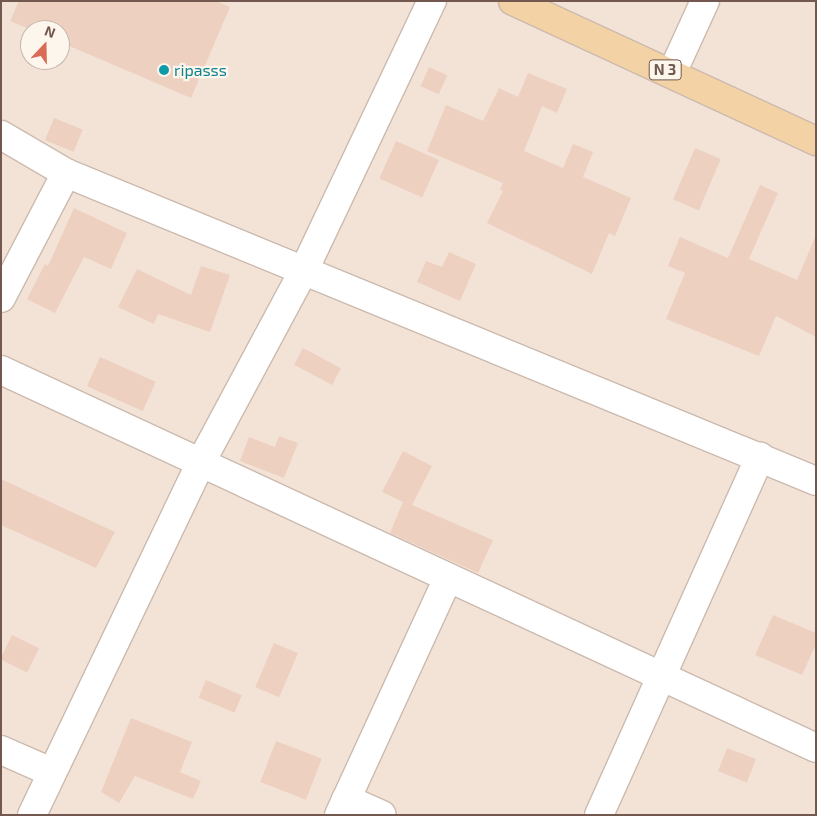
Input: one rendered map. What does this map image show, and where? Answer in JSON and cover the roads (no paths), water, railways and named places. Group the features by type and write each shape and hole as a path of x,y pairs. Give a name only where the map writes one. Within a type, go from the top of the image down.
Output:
{"main road":[{"name":"N 3","path":"513,1 551,9 672,73 816,141"}],"street":[{"path":"32,815 201,462 305,268 432,1"},
{"path":"672,73 705,1"},
{"path":"1,135 66,173 305,268 816,480"},
{"path":"1,298 66,173"},
{"path":"1,370 816,748"},
{"path":"599,815 760,457"},
{"path":"382,815 343,807 448,578"},
{"path":"1,750 51,772"}],"place":[{"name":"ripasss","path":"164,70"}]}
